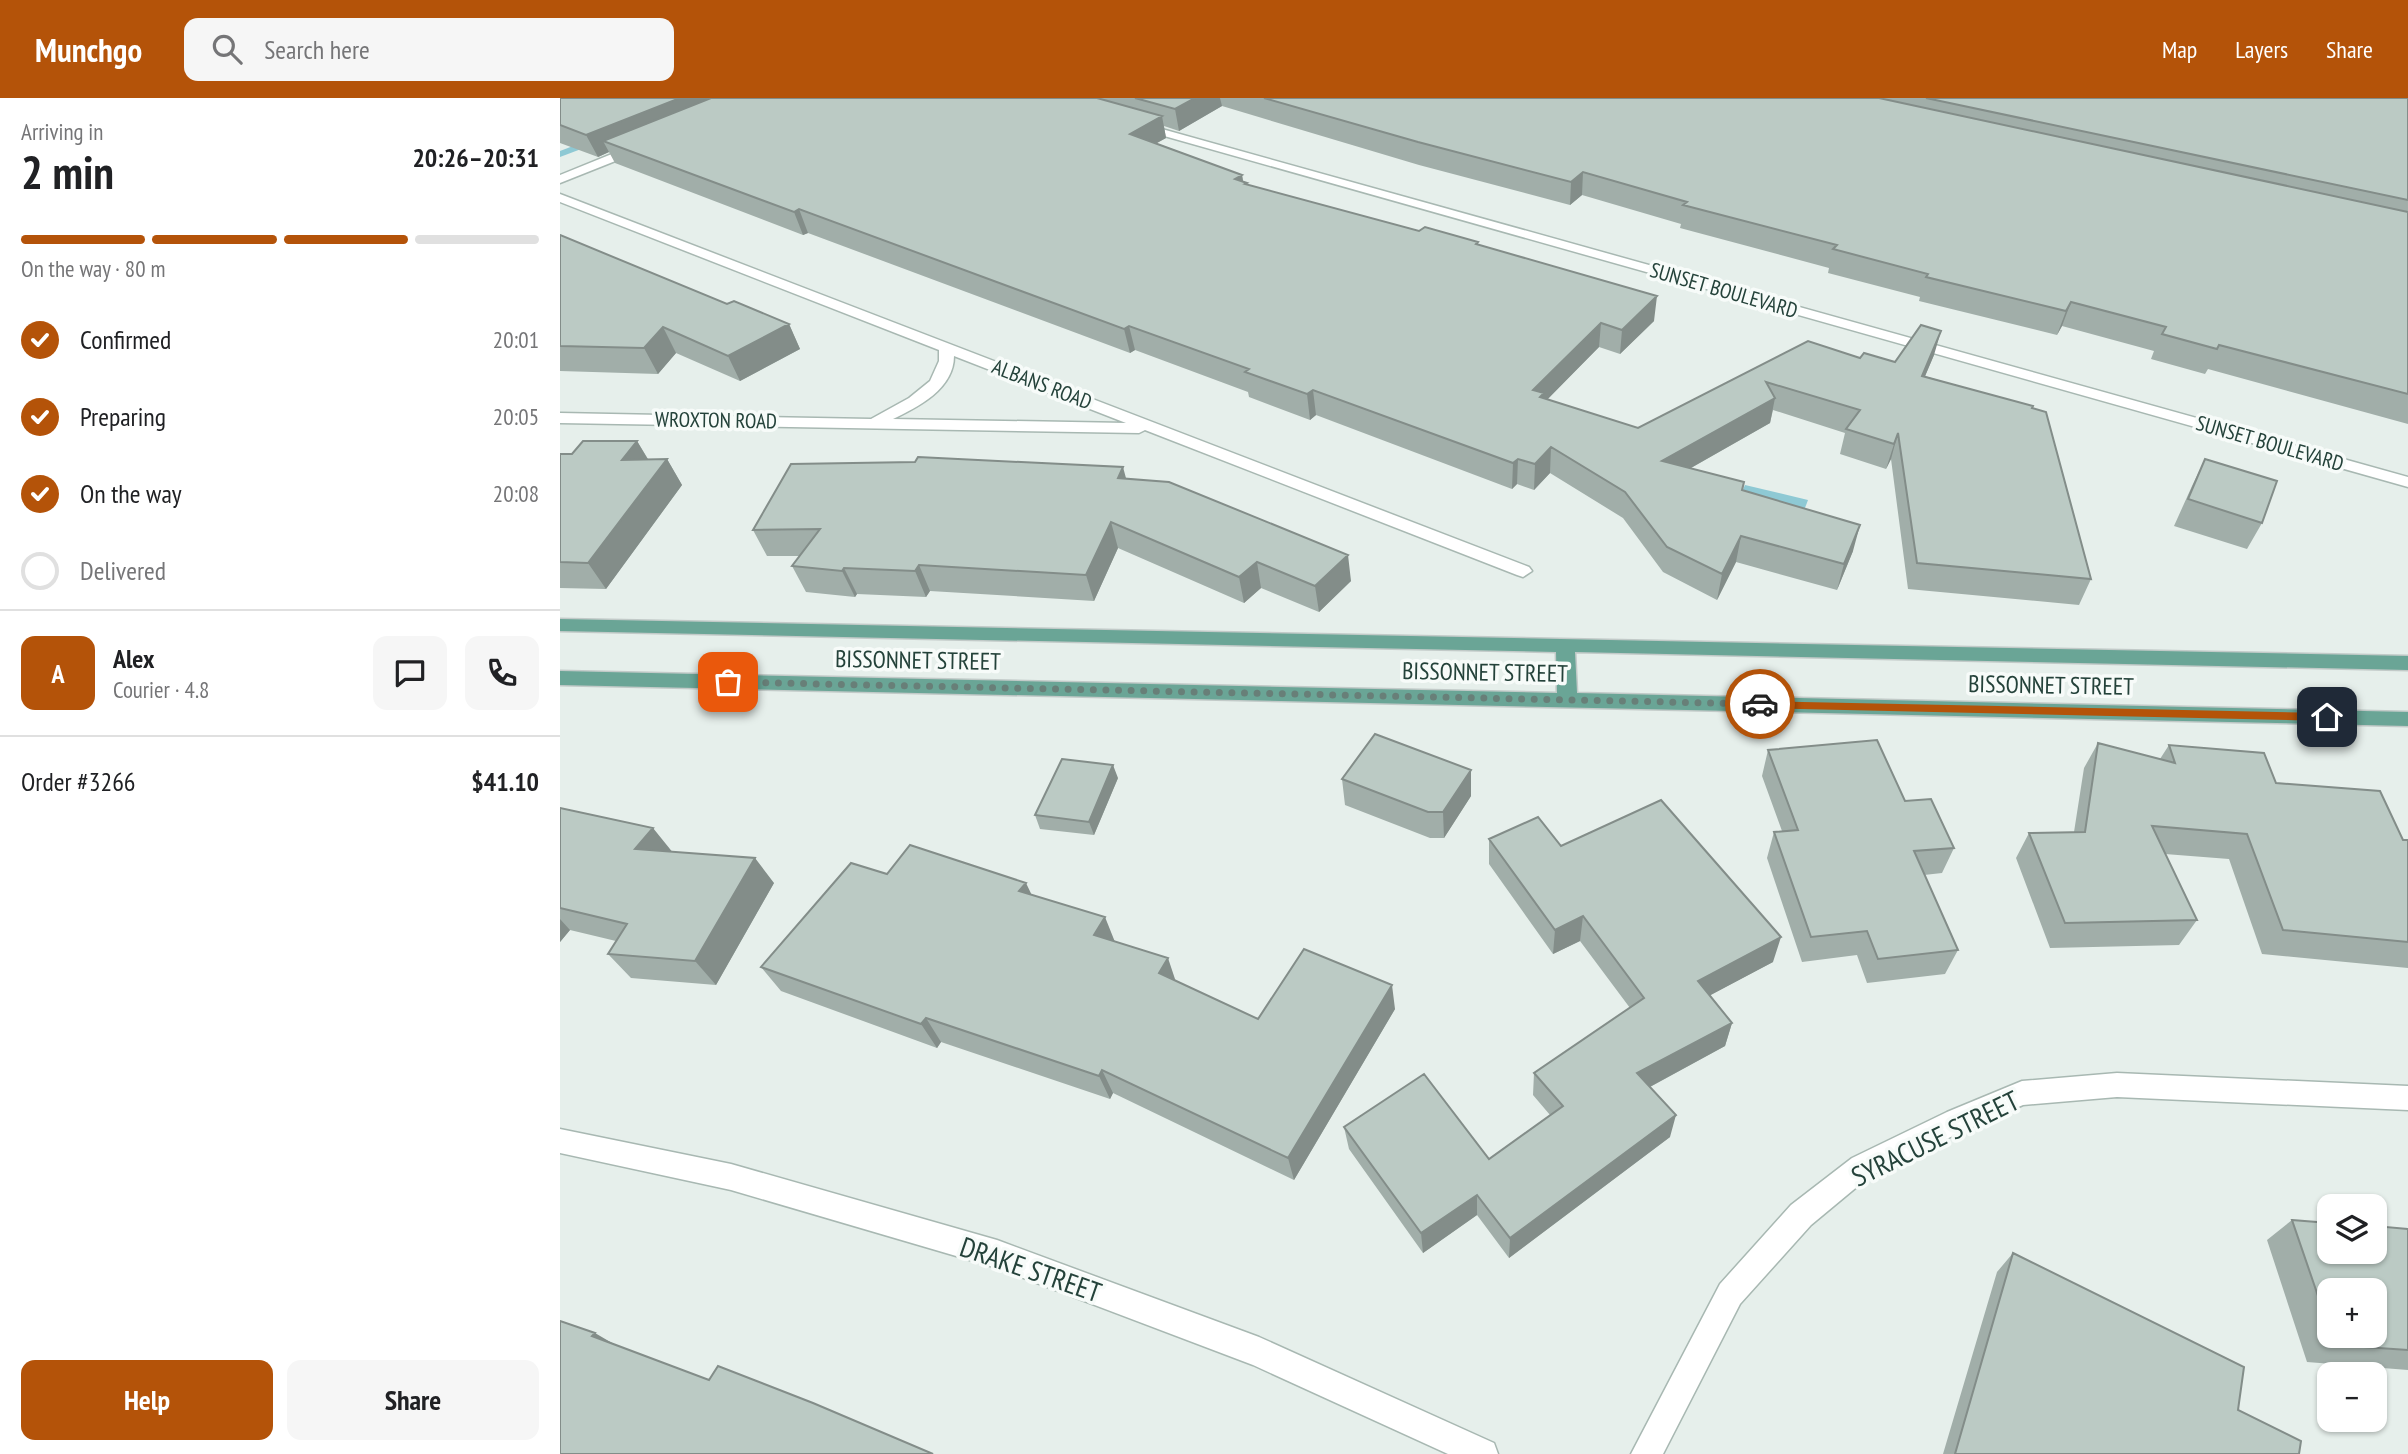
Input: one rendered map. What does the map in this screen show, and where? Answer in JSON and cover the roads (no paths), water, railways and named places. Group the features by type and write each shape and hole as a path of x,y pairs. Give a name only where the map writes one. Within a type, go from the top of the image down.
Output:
{"main road":[{"name":"BISSONNET STREET","path":"560,625 2408,663"},
{"path":"1565,646 1567,700"},
{"name":"BISSONNET STREET","path":"560,678 2408,719"}],"street":[{"name":"SUNSET BOULEVARD","path":"1121,121 2408,482"},
{"path":"560,179 647,144"},
{"name":"ALBANS ROAD","path":"560,198 1523,571"},
{"name":"WROXTON ROAD","path":"872,423 926,394 942,379 948,362 946,347"},
{"name":"WROXTON ROAD","path":"560,418 1155,428"},
{"name":"SYRACUSE STREET","path":"1646,1454 1730,1294 1801,1215 1861,1167 1956,1121 2022,1093 2117,1085 2408,1098"},
{"name":"DRAKE STREET","path":"560,1141 730,1177 997,1254 1259,1352 1483,1454"}],"water":[{"path":"1745,485 1808,500 1800,521 1736,505"}],"waterway":[{"path":"560,154 594,141"}]}
